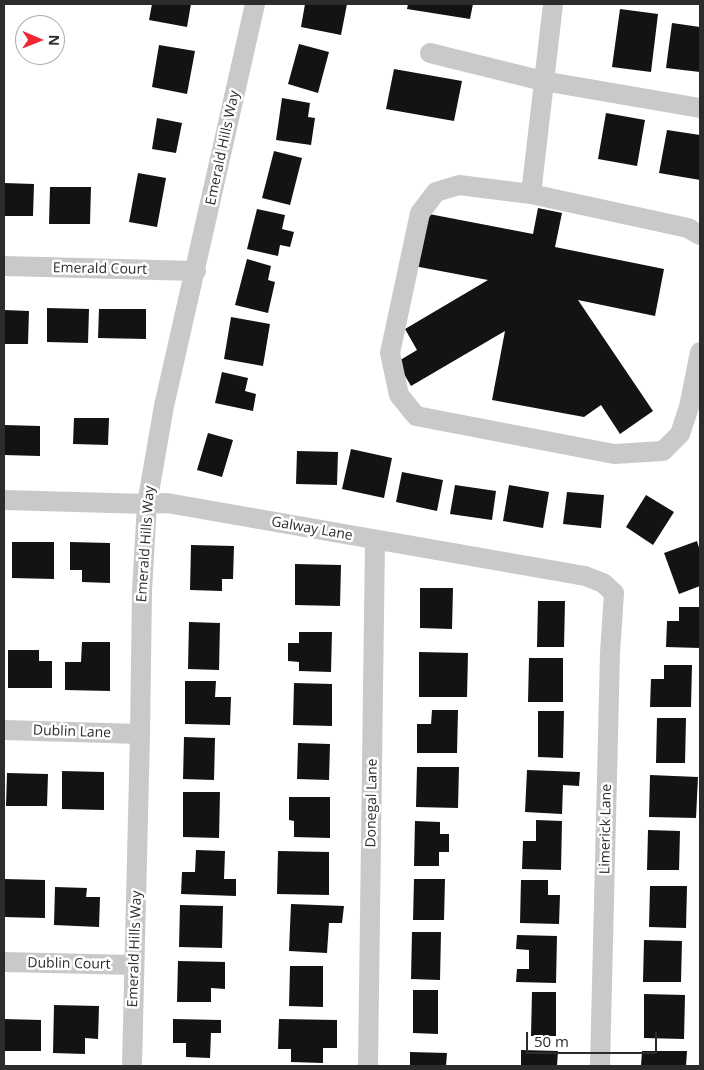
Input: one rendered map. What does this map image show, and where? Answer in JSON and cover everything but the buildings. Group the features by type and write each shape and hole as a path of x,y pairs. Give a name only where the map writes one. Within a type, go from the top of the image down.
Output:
{"street":[{"name":"Emerald Hills Way","path":"132,1066 142,591 147,504 164,406 255,4"},
{"path":"531,194 553,4"},
{"path":"430,52 543,81 700,108"},
{"path":"700,235 688,228 531,194 459,185 436,192 420,213 390,352 399,395 416,416 614,454 663,451 680,434 689,407 700,352"},
{"name":"Emerald Court","path":"4,266 196,271"},
{"name":"Galway Lane","path":"4,500 167,503 586,576 603,583 614,593"},
{"name":"Donegal Lane","path":"368,1066 375,540"},
{"name":"Limerick Lane","path":"600,1066 610,653 614,593"},
{"name":"Dublin Lane","path":"4,730 140,734"},
{"name":"Dublin Court","path":"4,962 134,965"}]}
